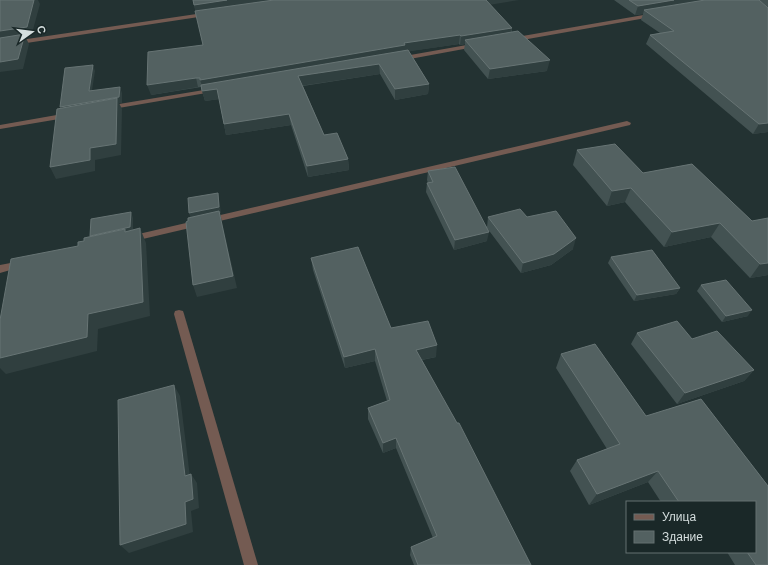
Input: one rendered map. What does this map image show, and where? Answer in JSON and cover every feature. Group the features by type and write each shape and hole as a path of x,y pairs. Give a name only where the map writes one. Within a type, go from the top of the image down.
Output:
{"lane":[{"path":"0,44 214,14"},
{"path":"507,40 658,14"},
{"path":"393,60 484,44"},
{"path":"98,110 221,89"},
{"path":"0,127 75,114"},
{"path":"121,241 627,123"},
{"path":"0,269 30,262"},
{"path":"179,314 251,565"}],"building":[{"path":"0,0 34,0 27,27 0,31"},
{"path":"193,0 227,0 194,5"},
{"path":"274,0 486,0 512,28 404,43 405,45 200,80 200,78 196,78 147,85 148,52 203,45 195,11"},
{"path":"629,0 674,0 638,6"},
{"path":"705,0 759,0 768,8 768,123 759,124 650,35 674,31 644,10"},
{"path":"518,31 550,60 490,69 465,40"},
{"path":"25,34 18,59 0,62 0,38"},
{"path":"408,50 429,84 395,89 379,64 298,76 324,135 337,133 348,159 307,166 289,114 224,124 217,89 202,91 201,85"},
{"path":"93,65 89,91 120,87 119,97 60,107 65,68"},
{"path":"117,98 116,144 90,148 90,160 50,167 57,109"},
{"path":"615,144 643,173 692,164 752,221 768,218 768,263 760,264 720,223 672,232 631,188 612,191 577,150"},
{"path":"455,167 489,232 455,240 427,183 433,182 428,171"},
{"path":"218,193 219,207 189,213 188,198"},
{"path":"520,209 527,217 556,211 576,238 554,254 523,263 488,217"},
{"path":"219,211 233,276 193,285 186,222 188,221 188,218"},
{"path":"131,212 130,227 90,236 91,219"},
{"path":"140,228 143,302 88,314 87,337 0,358 0,320 11,259 78,246 78,242 84,241 84,238 125,229 125,232"},
{"path":"358,247 391,328 428,321 437,345 416,350 457,423 459,423 531,565 418,565 411,547 437,536 396,438 383,443 368,408 390,400 375,349 344,357 311,258"},
{"path":"652,250 680,288 637,295 611,257"},
{"path":"726,280 752,310 726,316 701,285"},
{"path":"677,321 692,339 717,331 754,370 685,393 637,333"},
{"path":"595,344 646,416 701,399 768,486 768,565 756,565 748,553 756,553 756,501 678,501 658,471 597,494 577,460 620,444 561,354"},
{"path":"174,385 185,476 191,474 193,499 185,502 186,524 120,545 118,400"}]}
